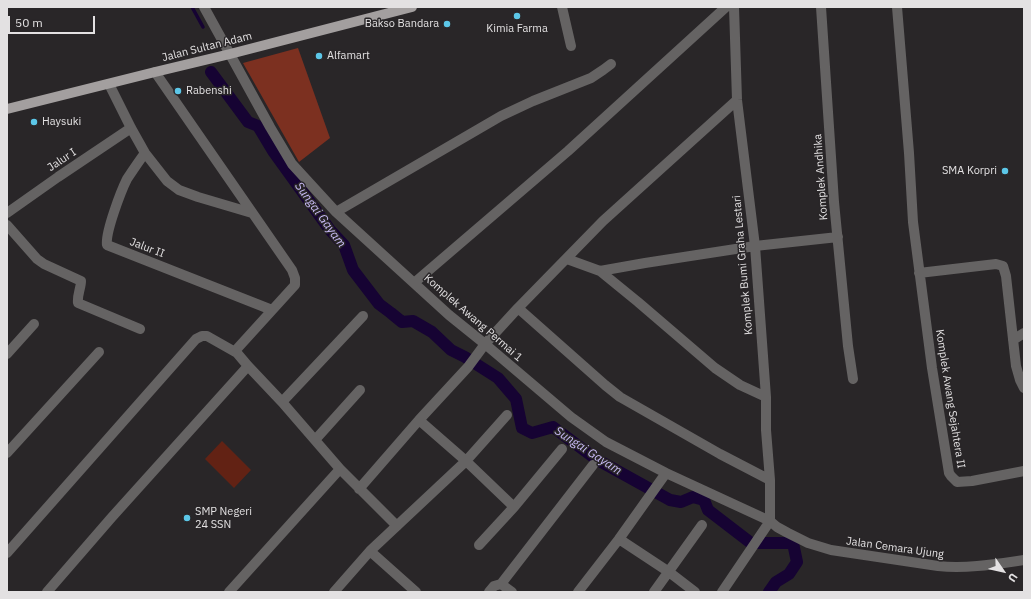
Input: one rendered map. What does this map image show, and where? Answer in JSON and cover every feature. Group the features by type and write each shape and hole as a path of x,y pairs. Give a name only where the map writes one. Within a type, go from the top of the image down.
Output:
{"main road":[{"name":"Jalan Sultan Adam","path":"7,109 230,54 390,10 412,7"}],"street":[{"name":"Komplek Awang Permai 1","path":"204,7 292,164 336,212 449,315 571,417 606,442 666,473 770,521"},
{"path":"562,7 571,46"},
{"path":"414,283 568,151 726,7"},
{"name":"Komplek Bumi Graha Lestari","path":"734,7 737,100 755,246 766,397 766,430 770,480 770,521"},
{"name":"Komplek Andhika","path":"821,7 834,202 848,346 853,380"},
{"name":"Komplek Awang Sejahtera II","path":"897,7 913,222 932,368 949,473 957,482 972,481 1024,472"},
{"path":"336,212 501,116 591,78 611,64"},
{"path":"155,72 292,270 295,278 295,284 235,351"},
{"path":"109,84 145,153 167,181 179,190 252,213"},
{"path":"360,489 518,308 603,221 737,100"},
{"name":"Jalur I","path":"7,213 131,128"},
{"name":"Jalur II","path":"145,153 127,180 116,206 107,234 107,245 272,310"},
{"path":"7,225 37,259 44,264 81,281 78,303 140,329"},
{"path":"600,271 755,246 838,237"},
{"path":"567,259 600,271 715,368 740,386 766,397"},
{"path":"920,273 996,264 1003,266 1006,276 1016,366 1024,388"},
{"path":"518,308 620,397 720,454 770,480"},
{"path":"282,402 363,316"},
{"path":"7,354 34,324"},
{"path":"1013,340 1024,333"},
{"path":"7,553 196,339 202,336 207,336 235,351 282,402 340,469 397,526"},
{"path":"7,453 99,352"},
{"path":"47,592 112,517 248,366"},
{"path":"315,440 360,390"},
{"path":"334,592 370,551 466,462 507,415"},
{"path":"419,420 514,507"},
{"path":"479,545 514,507 562,449"},
{"path":"489,592 494,586 502,584 593,465"},
{"path":"228,592 340,469"},
{"path":"578,592 619,539 666,473"},
{"path":"722,592 770,521"},
{"name":"Jalan Cemara Ujung","path":"770,521 788,533 808,543 831,550 951,568 1024,560"},
{"path":"654,592 702,525"},
{"path":"619,539 669,572 695,592"},
{"path":"370,551 416,592"},
{"path":"502,584 512,592"}],"shaded area":[{"path":"298,48 330,138 299,162 243,63"},
{"path":"222,441 251,470 234,488 205,459"}],"waterway":[{"name":"Sungai Gayam","path":"192,7 203,27"},
{"name":"Sungai Gayam","path":"211,72 248,122 258,126 273,151 330,230 344,245 353,270 379,304 402,322 413,321 432,332 451,350 498,378 516,399 522,428 532,433 553,427 596,459 670,500 681,502 693,497 704,500 708,510 751,543 793,543 797,562 789,574 776,582 769,592"}],"place":[{"name":"Kimia Farma","path":"517,16"},
{"name":"Bakso Bandara","path":"447,24"},
{"name":"Alfamart","path":"319,56"},
{"name":"Rabenshi","path":"178,91"},
{"name":"Haysuki","path":"34,122"},
{"name":"SMA Korpri","path":"1005,171"},
{"name":"SMP Negeri 24 SSN","path":"187,518"}]}
